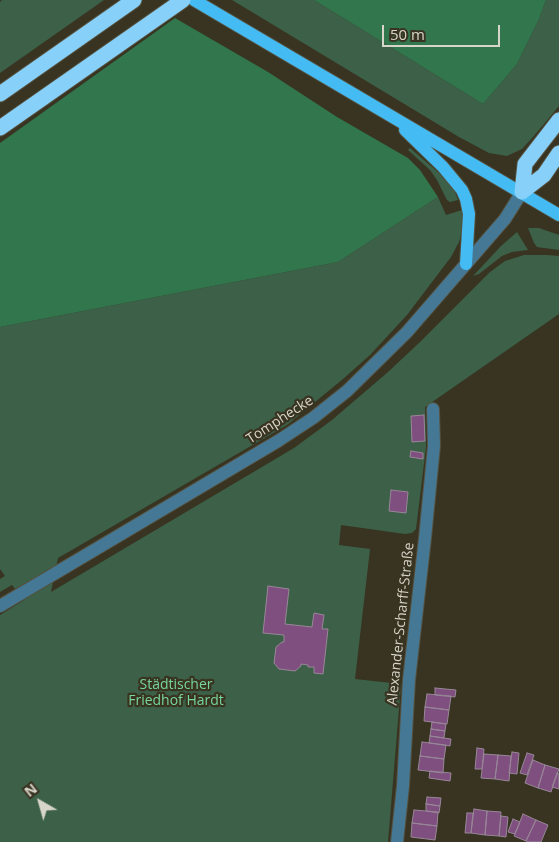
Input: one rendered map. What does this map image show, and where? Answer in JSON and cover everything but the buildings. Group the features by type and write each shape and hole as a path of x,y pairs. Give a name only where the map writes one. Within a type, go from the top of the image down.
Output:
{"highway":[{"path":"0,94 134,0"},
{"path":"0,128 183,0"},
{"path":"0,82 65,48"},
{"path":"522,192 525,164 559,120"},
{"path":"522,192 544,175 559,153"}],"main road":[{"path":"194,0 559,215"},
{"path":"391,116 443,166 462,190 469,214 466,264"}],"street":[{"name":"Tomphecke","path":"0,606 278,441 313,418 347,391 407,332 505,219 522,192"},
{"name":"Alexander-Scharff-Straße","path":"397,842 403,786 409,680 434,446 433,409"}],"green space":[{"path":"2,0 104,0 0,73 0,2"},
{"path":"232,0 314,0 483,104 517,64 546,0 559,0 559,106 522,149 507,156 489,153 459,137"},
{"path":"314,0 546,0 517,64 483,104"},
{"path":"175,18 268,72 337,117 408,158 420,170 438,197 338,262 0,327 0,143"},
{"path":"410,148 445,178 454,189 458,200 450,202 447,200 430,170 408,150"},
{"name":"Städtischer Friedhof Hardt","path":"438,197 446,215 462,210 462,230 459,242 451,257 407,315 370,355 287,425 58,558 51,592 294,448 332,420 388,372 490,272 505,261 524,255 559,256 559,314 425,407 426,447 416,529 412,533 405,534 341,525 339,545 370,549 355,679 401,684 388,842 0,842 0,615 24,600 12,585 0,592 0,579 5,576 0,569 0,327 338,262"},
{"path":"528,228 539,228 559,235 559,250 537,247"},
{"path":"517,232 528,250 512,252 502,256 479,274 473,276 501,246"}]}
